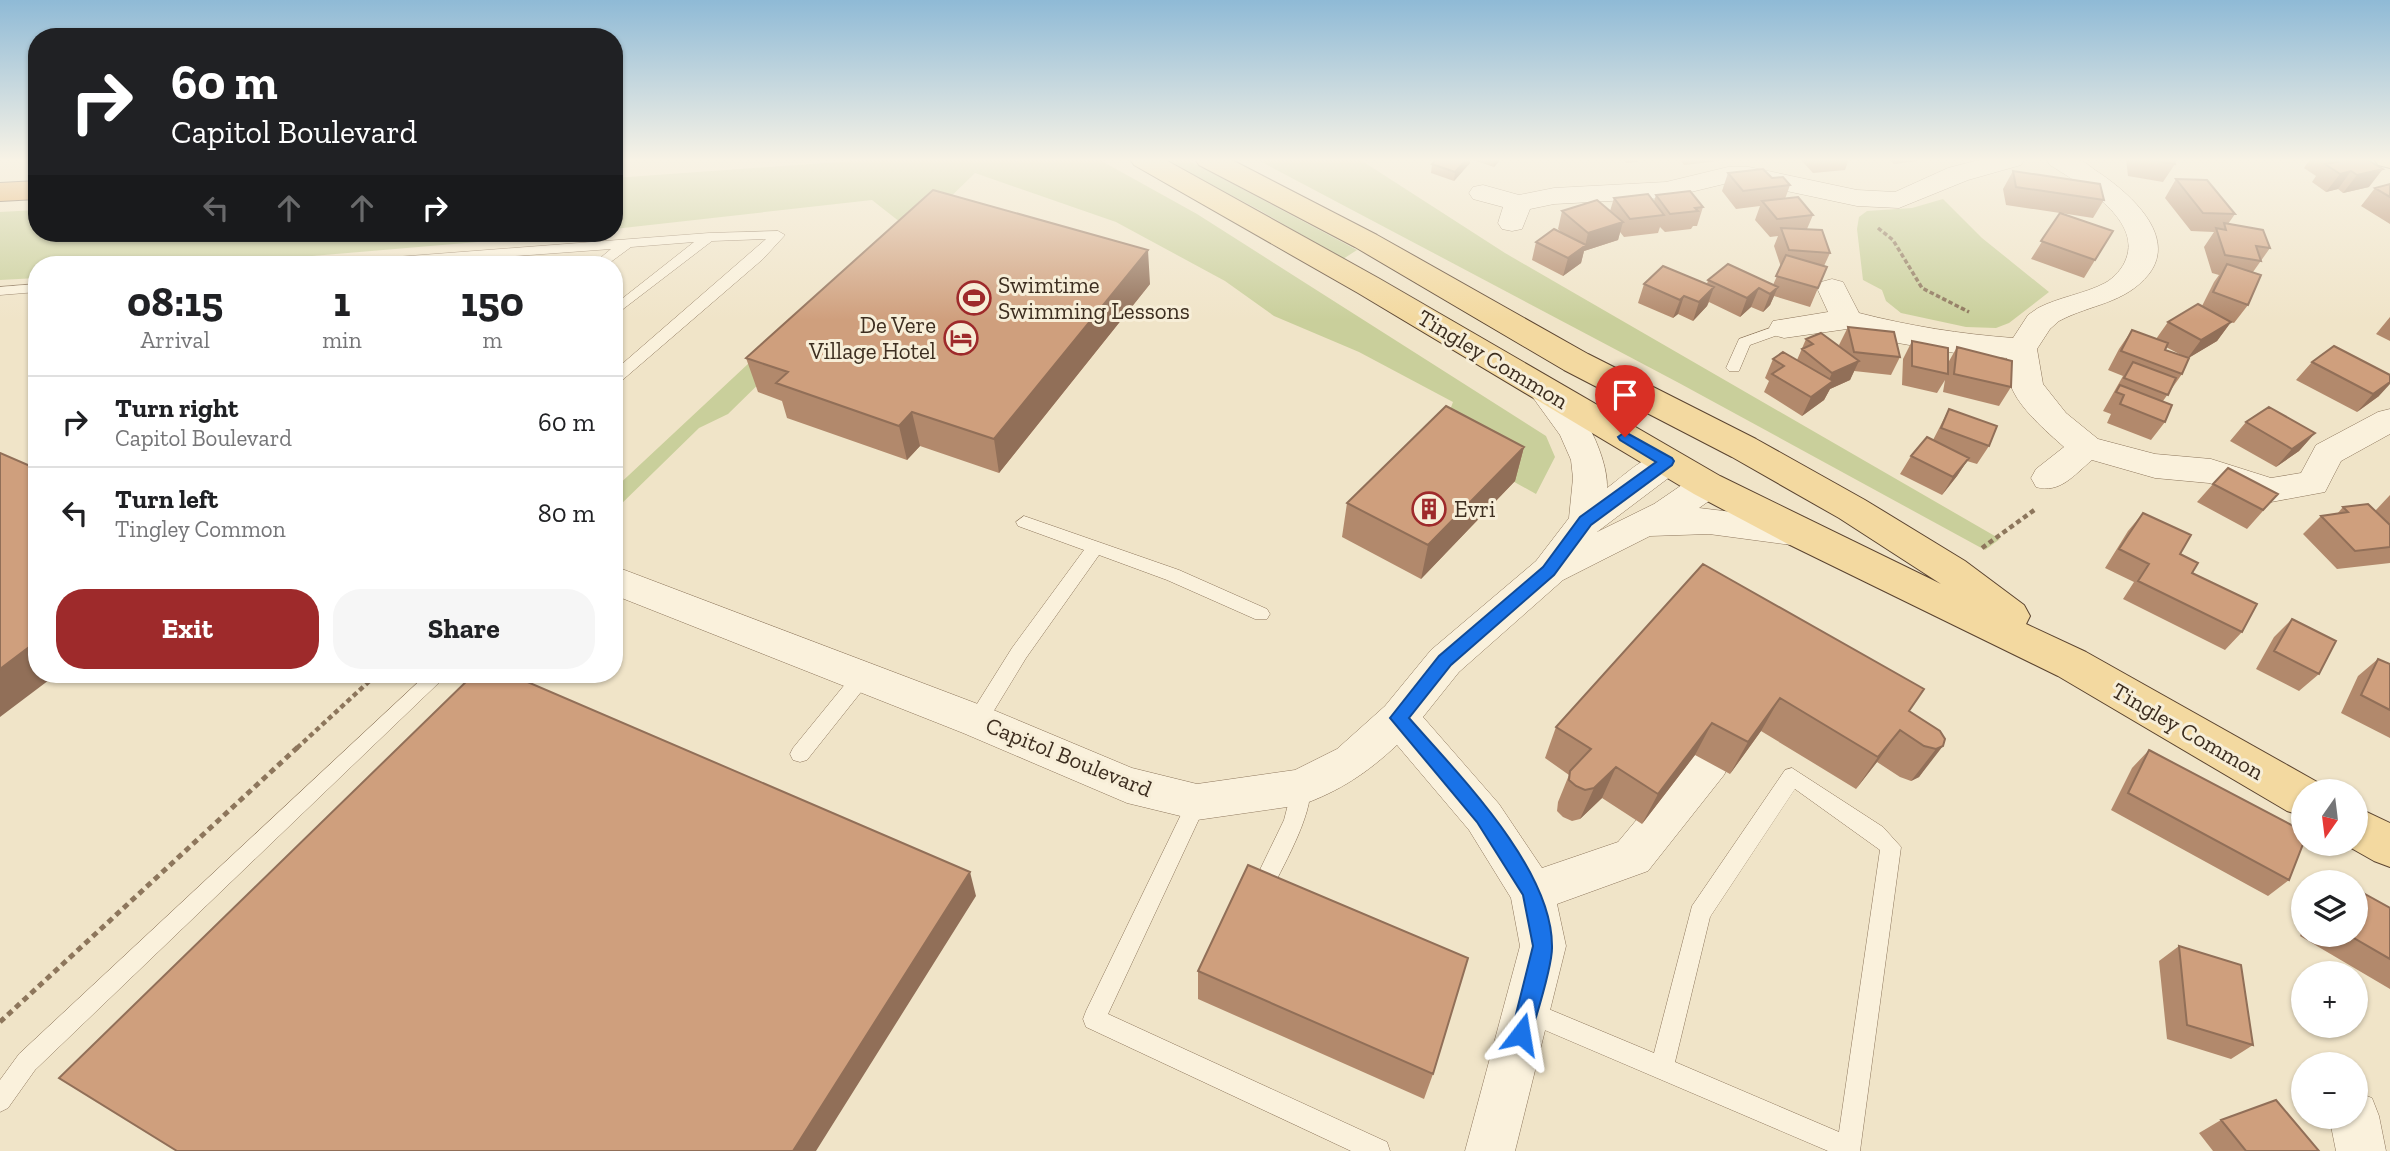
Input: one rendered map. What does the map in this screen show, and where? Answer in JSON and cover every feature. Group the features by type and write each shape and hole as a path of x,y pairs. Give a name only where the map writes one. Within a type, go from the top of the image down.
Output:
{"main road":[{"name":"Tingley Common","path":"1239,213 1542,388 1690,468 1799,533 2072,664 2291,790"},
{"name":"Tingley Common","path":"1312,213 1576,362 1744,448 1852,509 1951,571 2072,664"},
{"path":"1576,362 1690,468 1744,448"},
{"path":"2368,834 2390,847"}],"street":[{"path":"2129,213 2143,230 2145,252 2134,271 2117,288 2040,320 2021,349 2027,386 2054,421 2086,447 2155,466 2211,471 2271,490 2313,483 2328,453 2390,420"},
{"path":"1832,288 1847,319"},
{"path":"1784,328 1847,319 1898,333 1955,343 2021,349"},
{"path":"1542,388 1586,451 1590,473 1586,521"},
{"path":"2048,478 2086,447"},
{"name":"Capitol Boulevard","path":"623,584 976,721 1127,785 1197,802 1301,787 1353,761 1399,718 1445,661 1549,571 1586,521 1690,468"},
{"name":"Capitol Boulevard","path":"1549,571 1666,513 1690,468"},
{"name":"Capitol Boulevard","path":"1632,530 1678,520 1709,520 1799,533"},
{"path":"1399,718 1484,817 1532,892 1543,946 1490,1151"},
{"path":"1532,892 1633,857 1709,763"},
{"path":"2357,1129 2361,1151"}],"lane":[{"path":"465,256 709,237 778,235 758,256 623,371"},
{"path":"623,305 709,237"},
{"path":"610,256 626,244"},
{"path":"0,291 28,289"},
{"path":"1734,368 1744,342 1784,328"},
{"path":"1024,522 1094,549 1174,575 1261,614"},
{"path":"976,721 1019,653 1094,549"},
{"path":"800,754 862,677"},
{"path":"0,1100 27,1062 429,683"},
{"path":"1527,1011 1849,1148 1891,847 1876,833 1792,776 1700,913 1662,1068"},
{"path":"1265,882 1294,820 1301,787"},
{"path":"1197,802 1094,1019 1378,1151"}],"path":[{"path":"1843,213 1878,228 1893,240 1923,288 1970,312 1981,323 1986,345"},
{"path":"1973,554 2065,488 2048,478"},
{"path":"0,1022 367,683"}],"green space":[{"path":"0,213 28,213 28,242 477,242 312,256 28,256 28,278 0,280"},
{"path":"623,213 759,213 623,228"},
{"path":"888,213 934,213 728,414 699,428 623,502 623,481 900,222"},
{"path":"1089,213 1195,213 1546,436 1555,457 1536,494 1439,440 1453,402 1359,352 1274,316 1225,281 1116,222"},
{"path":"1264,213 1287,213 1357,250 1343,259"},
{"path":"1357,213 1442,213 1505,253 2000,539 1985,550 1679,383"},
{"path":"1865,213 1957,213 1982,238 2049,292 2009,323 1996,328 1966,327 1901,313 1886,301 1882,290 1863,280 1857,229 1859,217"}],"building":[{"name":"De Vere Village Hotel","path":"908,213 1014,213 1148,250 994,439 912,412 899,426 776,383 788,372 746,358"},
{"path":"1564,213 1612,213 1623,222 1588,233"},
{"path":"1625,213 1662,213 1664,215 1630,219"},
{"path":"1772,213 1811,213 1813,215 1777,219"},
{"path":"2060,213 2113,231 2095,260 2041,241"},
{"path":"2224,223 2263,230 2270,248 2256,246 2261,261 2225,255 2216,228 2226,230"},
{"path":"1781,228 1822,230 1830,253 1789,250"},
{"path":"1554,229 1586,245 1568,258 1536,242"},
{"path":"1786,255 1827,267 1818,288 1776,276"},
{"path":"1728,264 1778,287 1770,294 1759,288 1747,298 1708,280"},
{"path":"2227,264 2261,275 2248,305 2213,292"},
{"path":"1663,266 1714,287 1699,302 1684,296 1680,300 1644,284"},
{"path":"2198,304 2231,322 2201,340 2168,322"},
{"path":"1848,327 1894,332 1900,357 1854,352"},
{"path":"2132,330 2168,343 2165,350 2189,358 2182,374 2121,351"},
{"path":"1821,333 1859,361 1832,373 1802,349 1813,344 1806,339"},
{"path":"1912,341 1948,348 1948,374 1912,366"},
{"path":"2334,346 2390,375 2390,382 2373,394 2312,362"},
{"path":"1957,347 2012,361 2011,387 1954,374"},
{"path":"1783,352 1833,381 1811,397 1772,374 1784,366 1773,359"},
{"path":"2133,362 2176,378 2168,395 2124,378"},
{"path":"2120,385 2172,405 2165,422 2120,404 2124,395 2116,392"},
{"path":"1446,406 1524,447 1428,545 1347,503"},
{"path":"2269,407 2315,433 2292,449 2246,422"},
{"path":"1949,409 1997,426 1989,446 1941,428"},
{"path":"1927,437 1969,458 1953,477 1911,456"},
{"path":"0,453 28,465 28,648 0,669"},
{"path":"2228,468 2278,494 2263,510 2213,484"},
{"path":"2368,504 2390,525 2390,547 2355,551 2321,516 2348,512 2343,507"},
{"path":"2143,513 2191,535 2180,554 2198,563 2192,573 2257,604 2242,632 2138,581 2149,564 2119,549"},
{"path":"1703,564 1924,689 1909,711 1940,731 1945,739 1943,746 1936,749 1924,746 1900,730 1878,757 1780,698 1748,742 1712,723 1658,794 1616,767 1594,788 1585,790 1576,786 1569,780 1570,771 1591,749 1556,727"},
{"path":"2292,619 2336,641 2319,674 2274,651"},
{"path":"2378,659 2390,664 2390,710 2361,695"},
{"path":"465,683 530,683 970,872 793,1151 177,1151 59,1078"},
{"path":"2149,750 2291,825 2291,856 2298,856 2289,880 2128,793"},
{"path":"1248,865 1468,958 1433,1074 1198,971"},
{"path":"2368,896 2390,908 2390,959 2368,946"},
{"path":"2179,946 2241,965 2253,1045 2187,1025"},
{"path":"2276,1100 2291,1118 2291,1129 2300,1129 2319,1151 2246,1151 2221,1120"}],"place":[{"name":"Swimtime Swimming Lessons","path":"974,298"},
{"name":"De Vere Village Hotel","path":"961,338"},
{"name":"Evri","path":"1429,509"}],"route":[{"path":"1521,1034 1543,946 1532,892 1484,817 1399,718 1445,661 1549,571 1586,521 1667,461 1625,437"}]}
